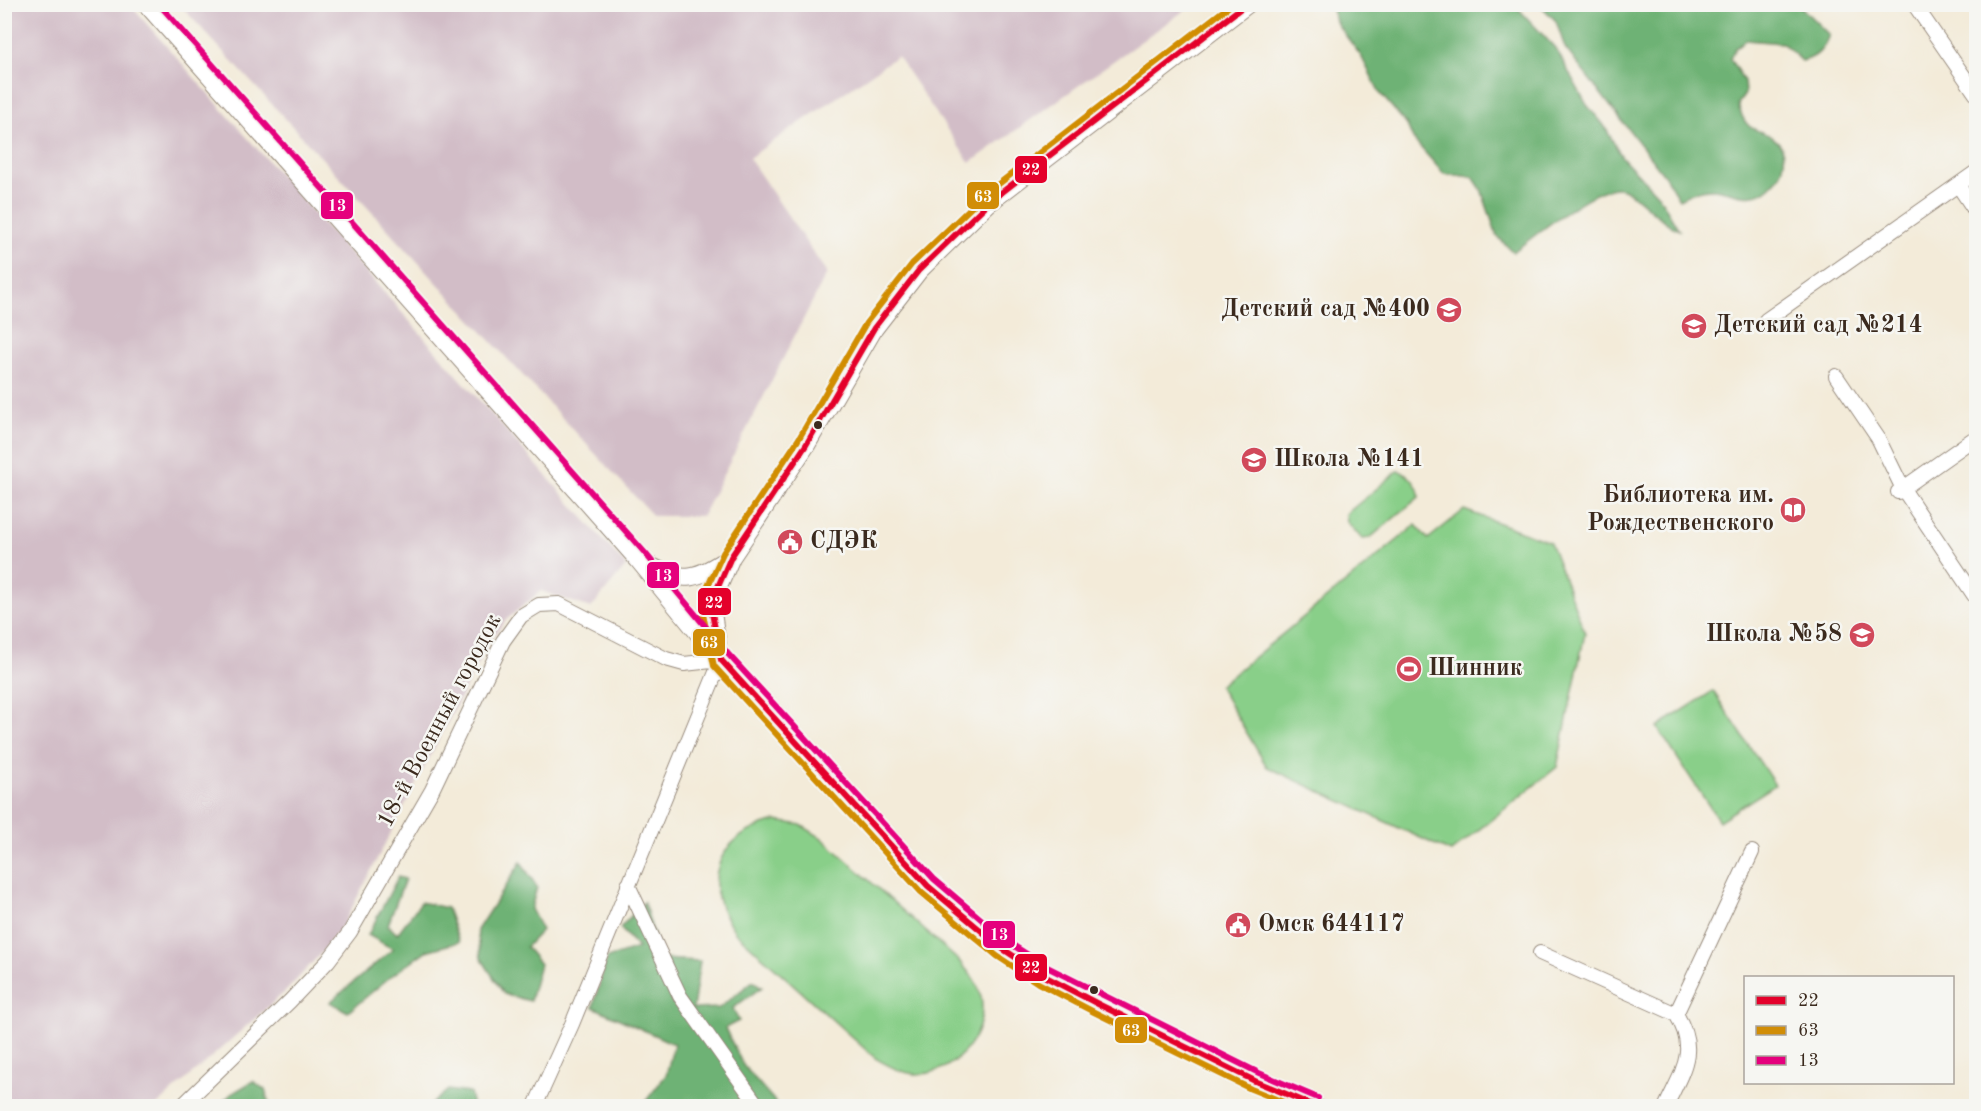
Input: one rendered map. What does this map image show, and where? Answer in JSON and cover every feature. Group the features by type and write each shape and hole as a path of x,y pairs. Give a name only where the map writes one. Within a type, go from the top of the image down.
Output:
{"main road":[{"path":"147,4 638,559 721,660 928,886 1004,949 1042,975 1255,1081 1315,1107"},
{"path":"721,660 712,613 717,589 731,557 806,446 874,328 929,258 988,203 1247,4"},
{"path":"638,559 667,576 691,578 706,573 731,557"}],"street":[{"path":"1914,4 1977,94"},
{"path":"1766,320 1977,172"},
{"path":"1958,185 1977,212"},
{"path":"1836,376 1878,438 1901,490 1977,598"},
{"path":"1901,490 1977,437"},
{"name":"18-й Военный городок","path":"182,1107 298,993 328,961 350,932 432,790 503,640 521,616 539,605 559,604 666,659 684,664 721,660"},
{"path":"535,1107 721,660"},
{"path":"1676,1014 1752,852"},
{"path":"628,885 680,996 758,1107"},
{"path":"1540,953 1676,1014 1688,1040 1688,1058 1666,1107"}],"shaded area":[{"path":"5,4 130,5 626,566 591,608 541,591 506,620 488,644 343,925 287,990 156,1106 5,1106"},
{"path":"180,5 1192,5 970,163 897,56 749,158 827,273 702,516 653,516"}],"green space":[{"path":"1330,5 1515,5 1556,49 1587,105 1603,124 1622,157 1659,196 1679,230 1664,221 1629,192 1623,189 1612,189 1583,201 1513,252 1497,236 1481,189 1473,177 1444,174 1413,139 1407,125 1380,93 1361,56 1337,24"},
{"path":"1540,5 1799,5 1829,35 1816,55 1802,61 1782,43 1745,40 1735,48 1730,59 1744,81 1745,94 1738,104 1743,118 1750,127 1772,137 1782,148 1784,162 1775,182 1756,195 1749,196 1705,189 1679,199 1665,176 1565,48 1556,21"},
{"path":"1398,471 1406,474 1413,481 1418,489 1419,497 1370,538 1362,539 1347,522 1346,514"},
{"name":"Шинник","path":"1464,510 1550,542 1585,633 1557,767 1451,852 1267,767 1219,686 1416,525 1428,539"},
{"path":"1713,691 1775,785 1719,821 1657,727"},
{"path":"776,821 801,825 822,838 960,962 972,976 981,996 982,1011 979,1027 963,1053 951,1063 937,1070 915,1074 897,1069 875,1058 736,933 718,897 716,880 719,864 726,850 738,838 755,828"},
{"path":"521,862 537,887 531,909 542,930 526,947 540,964 530,1001 504,994 481,958 477,930"},
{"path":"398,877 405,879 388,925 397,934 421,902 447,908 459,942 426,951 348,1012 330,1002 393,949 368,935"},
{"path":"644,902 661,959 700,961 693,1009 719,1008 753,981 762,987 733,1008 739,1021 725,1028 743,1065 779,1106 642,1106 666,1075 674,1044 593,1007 607,958 638,948 620,928"},
{"path":"253,1081 265,1090 270,1106 218,1106 231,1094"},
{"path":"448,1090 470,1093 473,1106 429,1106"}],"transit line":[{"name":"13","path":"159,4 645,553 728,654 934,879 1008,942 1047,967 1259,1073 1318,1098"},
{"name":"63","path":"1232,4 983,196 912,264 866,323 798,440 723,553 708,586 703,614 714,666 921,892 997,956 1038,983 1094,1012 1251,1089 1293,1106"},
{"name":"22","path":"1246,4 988,203 919,270 874,328 806,445 731,557 717,589 712,613 721,660 928,886 1003,949 1042,975 1098,1004 1255,1081 1315,1106"}],"place":[{"name":"Детский сад №400","path":"1449,310"},
{"name":"Детский сад №214","path":"1694,326"},
{"name":"Школа №141","path":"1254,460"},
{"name":"Библиотека им. Рождественского","path":"1793,510"},
{"name":"СДЭК","path":"790,542"},
{"name":"Школа №58","path":"1862,635"},
{"name":"Шинник","path":"1409,669"},
{"name":"Омск 644117","path":"1238,925"}]}
